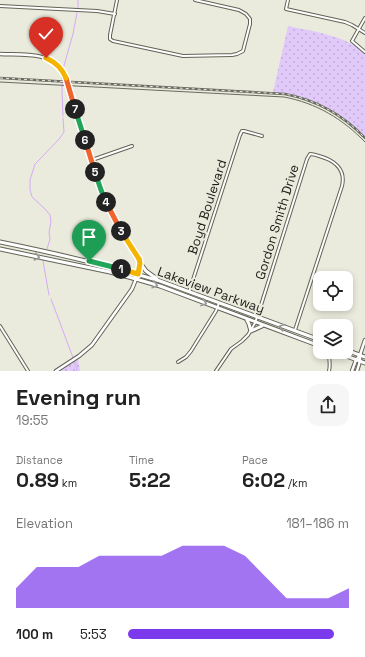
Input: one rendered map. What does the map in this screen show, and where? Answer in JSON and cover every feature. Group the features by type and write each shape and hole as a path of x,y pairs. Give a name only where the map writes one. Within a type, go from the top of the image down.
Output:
{"main road":[{"name":"Lakeview Parkway","path":"0,242 95,262 138,274 313,338"},
{"path":"17,252 18,246"},
{"name":"Lakeview Parkway","path":"0,249 136,279 313,343"},
{"path":"70,264 72,257"},
{"path":"140,263 146,271 160,281"},
{"path":"188,297 189,292"},
{"path":"246,319 251,331 258,327 264,326"},
{"path":"293,336 295,332"},
{"path":"353,352 365,357"},
{"path":"353,359 365,363"}],"street":[{"path":"118,0 110,35 110,39 113,41 183,56 232,55 243,51 250,24 250,19 246,14 239,10 195,0"},
{"path":"288,0 286,9 345,22 365,33"},
{"path":"0,6 97,11 114,14"},
{"path":"365,18 352,41 365,52"},
{"path":"0,54 41,57 52,61 60,67 65,75 108,208 134,250 140,263 138,274 132,290 92,345 77,358 56,371"},
{"name":"Boyd Boulevard","path":"189,292 240,135 242,131 246,131 262,136"},
{"path":"92,161 132,146"},
{"name":"Gordon Smith Drive","path":"251,331 257,317 308,156 313,154 332,160 337,165 343,178 342,186 295,332"},
{"path":"178,362 189,354 220,303"},
{"path":"0,326 28,371"},
{"path":"216,371 231,349 242,341 251,331"},
{"path":"357,371 365,340"},
{"path":"352,371 356,360 360,355"},
{"path":"329,359 329,371"}],"shaded area":[{"path":"288,26 318,32 340,39 358,48 365,54 365,137 345,119 323,106 312,101 273,92"},
{"path":"78,359 80,371 59,371"}],"waterway":[{"path":"78,0 78,8"},
{"path":"63,69 73,34 77,13"},
{"path":"62,74 63,116"},
{"path":"47,249 50,239 50,215 32,197 30,180 35,164 64,132 63,118"},
{"path":"43,261 49,295"},
{"path":"51,299 77,371"}],"tram line":[{"path":"0,82 284,97 307,103 328,113 348,126 365,142"}],"railway":[{"path":"0,78 285,94 318,104 348,122 365,138"}],"route":[{"path":"46,58 57,65 65,75 103,197 140,263 138,274 89,261"}]}
